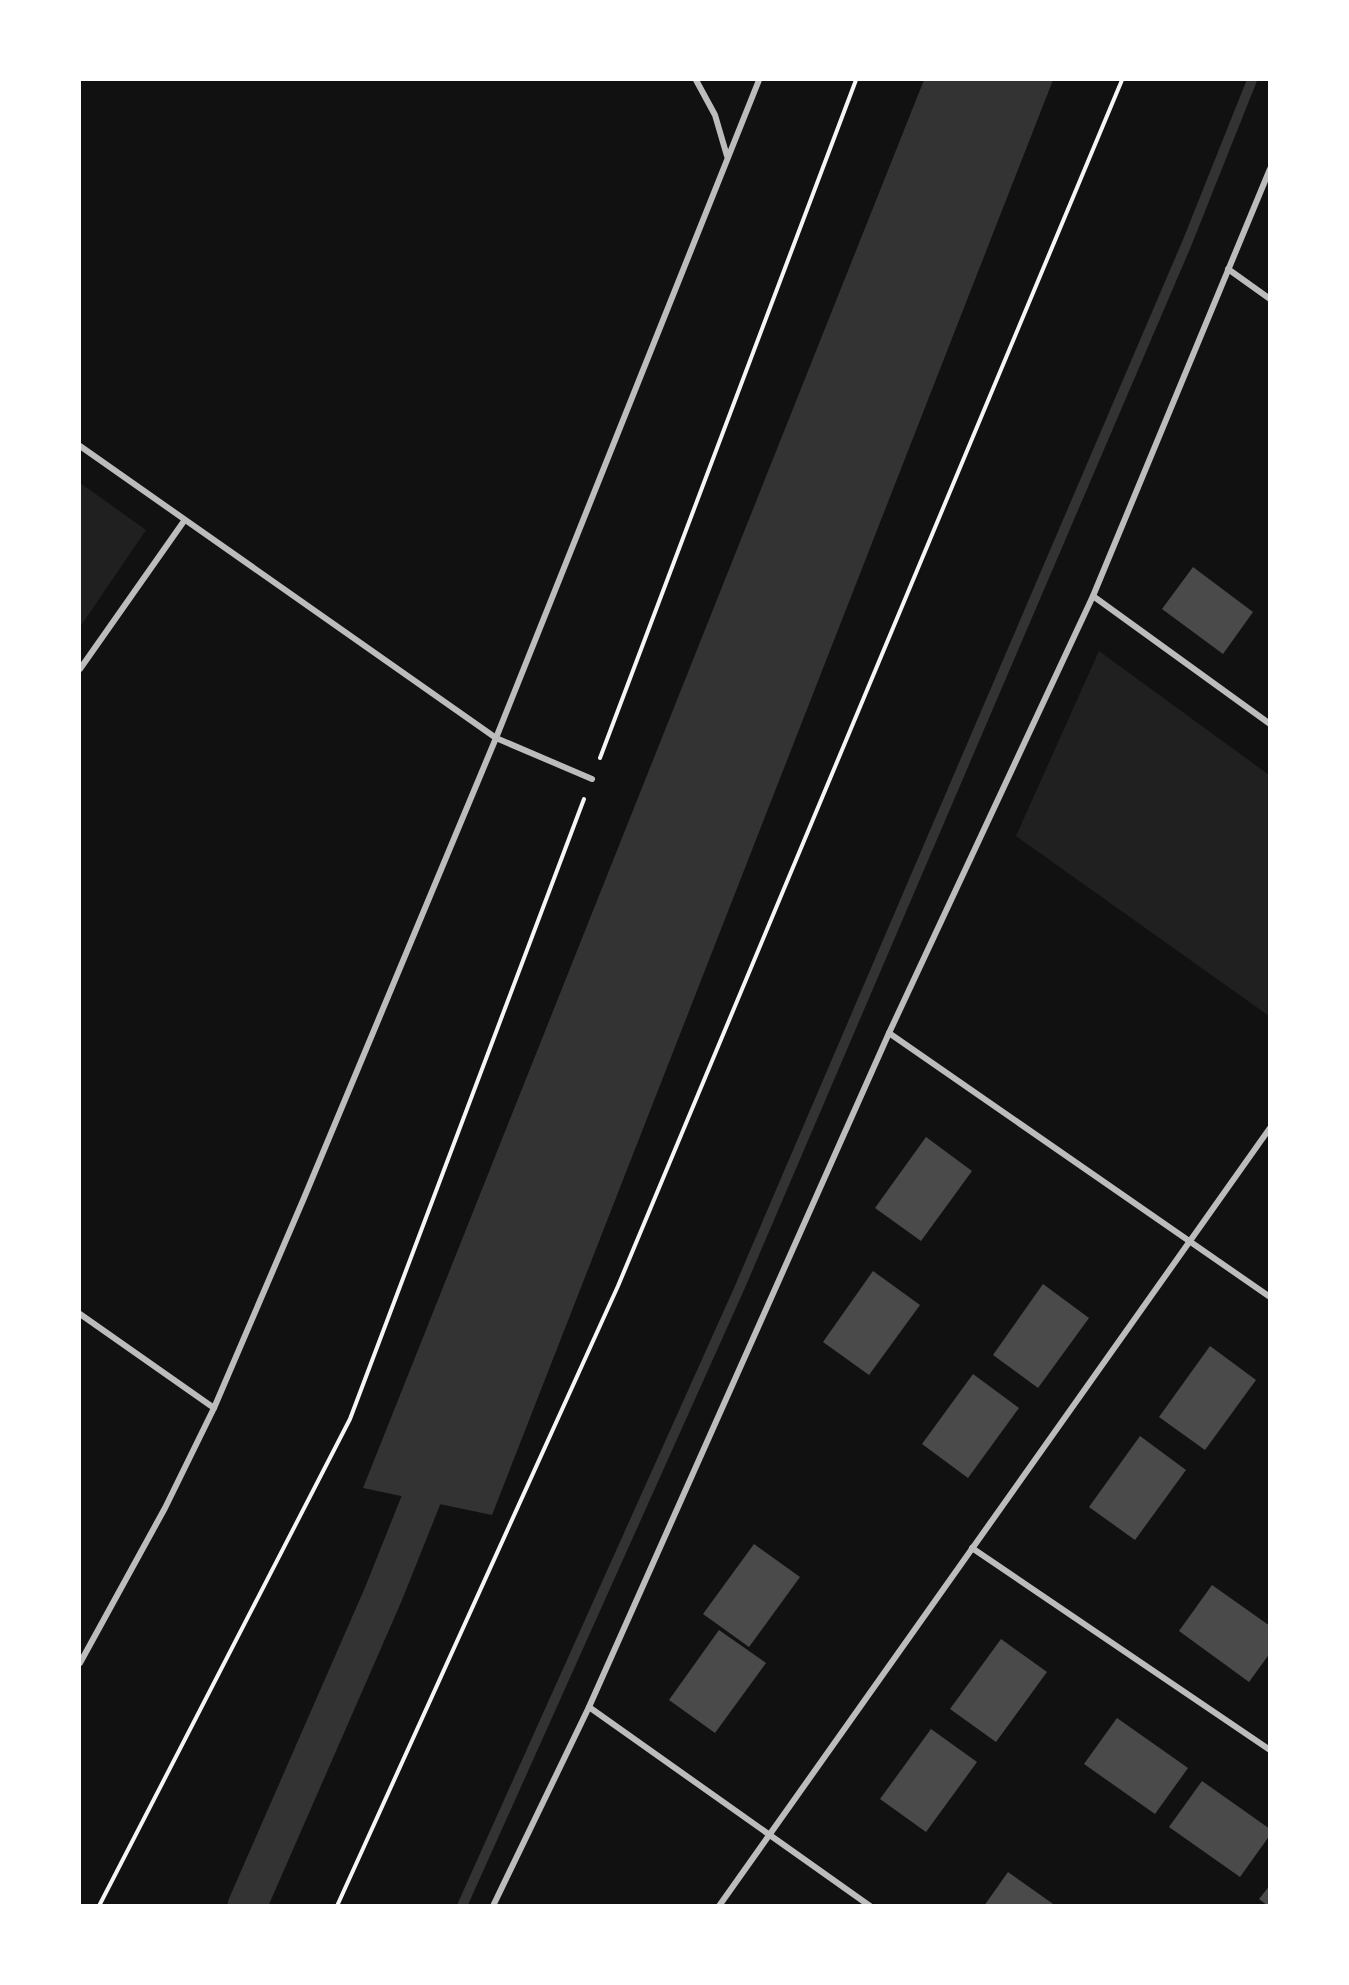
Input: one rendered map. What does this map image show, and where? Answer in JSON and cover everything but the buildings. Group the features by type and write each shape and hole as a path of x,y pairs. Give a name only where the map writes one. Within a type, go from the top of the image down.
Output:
{"street":[{"path":"696,80 715,115 727,156"},
{"path":"80,1663 165,1508 214,1408 496,738 759,80"},
{"path":"493,1905 589,1707 889,1034 1093,596 1269,169"},
{"path":"1228,269 1269,299"},
{"path":"80,446 496,738 592,778"},
{"path":"80,669 184,520"},
{"path":"1093,596 1269,724"},
{"path":"889,1034 1269,1297"},
{"path":"719,1905 1269,1128"},
{"path":"80,1314 214,1408"},
{"path":"972,1548 1269,1750"},
{"path":"589,1707 870,1905"}],"path":[{"path":"99,1905 350,1419 856,80"},
{"path":"337,1905 618,1286 1122,80"}],"shaded area":[{"path":"924,80 1053,80 492,1515 363,1488"},
{"path":"80,483 146,530 80,627"},
{"path":"1099,651 1269,775 1269,1016 1016,836"}],"waterway":[{"path":"462,1906 739,1289 1187,243 1252,80"},
{"path":"247,1906 383,1595 441,1450"}]}
